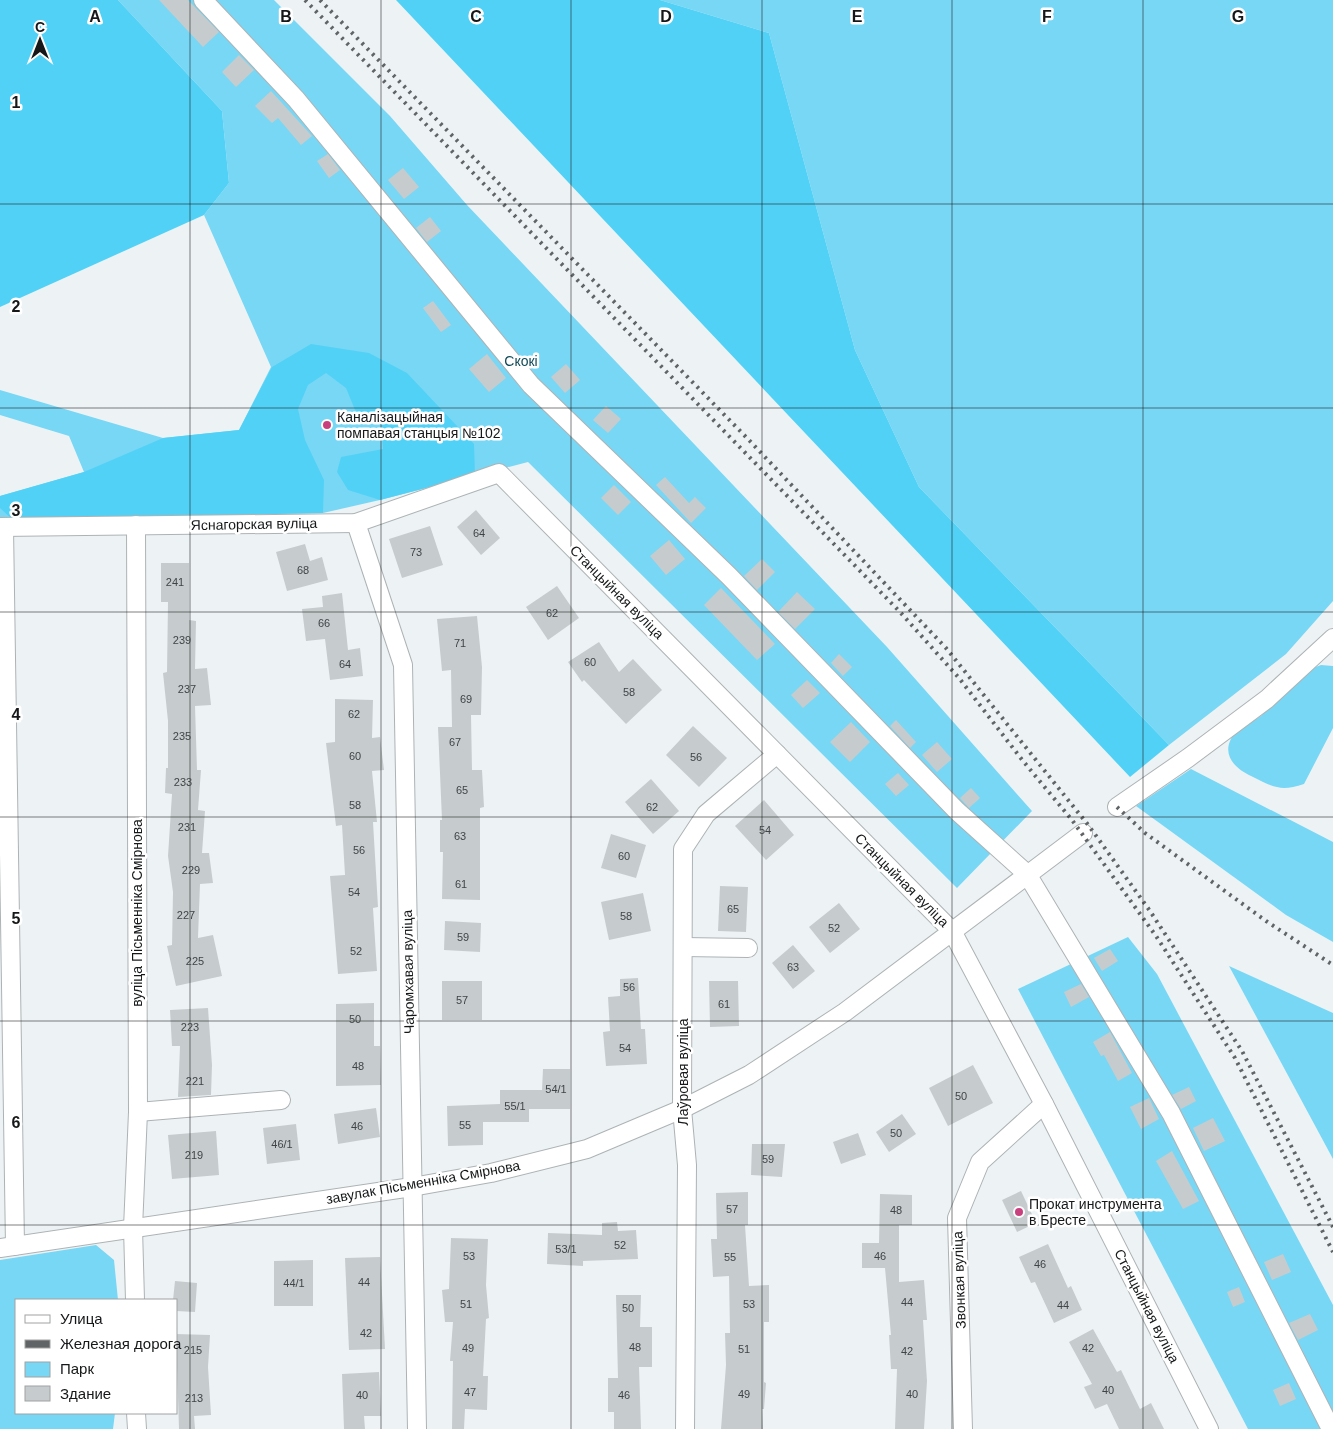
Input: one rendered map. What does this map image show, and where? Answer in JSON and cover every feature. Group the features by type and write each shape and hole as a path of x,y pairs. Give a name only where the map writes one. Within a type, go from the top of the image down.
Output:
{"street":[{"path":"203,0 296,98 531,385 729,576 957,811 1027,874 1171,1113 1331,1429"},
{"name":"Яснагорская вуліца","path":"2,527 356,523 499,473"},
{"name":"Станцыйная вуліца","path":"499,473 952,931 1044,1104 1209,1429"},
{"name":"Чаромхавая вуліца","path":"356,523 403,665 417,1429"},
{"name":"вуліца Пісьменніка Смірнова","path":"135,1299 133,1228 138,1112 136,525"},
{"path":"2,527 8,1247"},
{"path":"1117,807 1188,758 1267,699 1331,643"},
{"name":"Лаўровая вуліца","path":"685,1429 687,1165 682,1109 683,849 706,814 777,754"},
{"name":"завулак Пісьменніка Смірнова","path":"8,1247 412,1187 492,1173 586,1148 682,1109 750,1075 829,1023 1083,833"},
{"path":"684,947 748,948"},
{"path":"138,1112 281,1100"},
{"name":"Звонкая вуліца","path":"963,1429 957,1218 980,1162 1044,1104"},
{"path":"136,1414 137,1429"}],"green space":[{"name":"Скокі","path":"118,0 274,0 390,116 467,205 887,647 1032,811 957,888 528,462 323,513 0,520 0,496 84,472 69,436 0,415 0,390 163,438 239,430 271,367 204,215 229,183 222,111"},
{"path":"660,0 1333,0 1333,601 1286,654 1169,745 919,487 855,350 769,33"},
{"path":"1321,665 1333,666 1333,728 1304,784 1289,788 1277,787 1265,783 1237,767 1228,753 1232,737 1262,715 1313,668"},
{"path":"1191,769 1333,842 1333,942 1286,915 1136,806"},
{"path":"1128,937 1157,974 1333,1305 1333,1429 1248,1429 1018,989"},
{"path":"1229,966 1333,1013 1333,1159"},
{"path":"96,1245 114,1260 118,1299 15,1299 15,1414 115,1414 113,1429 0,1429 0,1260"}],"shaded area":[{"path":"0,0 118,0 222,111 229,183 204,215 0,307"},
{"path":"396,0 660,0 769,33 855,350 919,487 1169,745 1130,777"},
{"path":"311,344 369,353 407,373 474,444 475,475 380,500 348,490 337,472 341,457 383,449 381,423 355,410 346,388 326,373 308,385 298,409 305,440 324,480 323,513 13,520 0,508 0,496 84,472 163,438 239,430 272,367"}],"building":[{"path":"159,0 188,0 219,32 203,47"},
{"path":"239,55 254,70 236,87 222,72"},
{"path":"271,91 312,136 301,145 278,118 272,123 255,106"},
{"path":"328,154 340,170 329,178 317,161"},
{"path":"403,168 419,187 404,199 388,180"},
{"path":"430,217 441,231 427,242 416,228"},
{"path":"433,301 451,325 441,332 423,308"},
{"path":"487,354 506,378 489,392 469,369"},
{"path":"566,364 580,380 565,393 551,377"},
{"path":"606,406 621,419 608,433 593,420"},
{"path":"665,477 689,503 695,497 706,508 691,523 656,485"},
{"path":"614,485 631,502 618,515 601,498"},
{"path":"476,510 500,538 481,555 457,527"},
{"path":"430,526 443,565 402,578 389,539"},
{"path":"669,540 685,559 666,575 650,556"},
{"path":"305,544 310,561 322,557 328,580 287,591 276,552"},
{"path":"762,559 775,572 757,590 744,576"},
{"path":"161,563 189,563 189,620 196,621 195,669 207,668 211,705 195,706 197,770 201,770 198,810 205,811 202,853 209,853 213,883 200,884 198,938 213,935 222,976 176,986 167,946 172,945 173,892 168,856 172,794 165,793 166,768 168,768 168,721 163,673 167,672 168,602 161,602"},
{"path":"557,586 579,618 548,640 526,607"},
{"path":"721,588 775,644 757,660 704,605"},
{"path":"797,592 815,609 795,629 778,612"},
{"path":"342,593 348,650 360,648 363,676 330,680 325,639 306,641 302,609 323,607 322,596"},
{"path":"477,616 482,667 481,715 471,715 472,770 482,770 484,807 480,808 480,900 442,899 443,852 440,852 440,820 442,820 438,727 452,727 451,670 442,671 437,619"},
{"path":"599,642 619,672 633,659 662,690 626,724 584,680 582,682 568,662"},
{"path":"839,654 852,667 843,676 831,663"},
{"path":"807,680 820,693 803,708 791,695"},
{"path":"335,699 373,700 372,738 380,737 384,770 372,771 377,822 373,822 378,907 373,908 377,971 338,974 330,876 345,875 342,825 336,826 326,743 335,742"},
{"path":"896,720 916,742 910,748 890,726"},
{"path":"851,722 870,742 850,762 830,742"},
{"path":"693,726 727,758 699,787 666,755"},
{"path":"937,742 952,759 937,772 922,755"},
{"path":"898,773 909,785 896,796 885,784"},
{"path":"651,779 679,811 653,834 625,802"},
{"path":"971,788 980,798 969,808 960,798"},
{"path":"764,800 794,835 766,860 735,826"},
{"path":"611,834 646,845 636,878 601,868"},
{"path":"720,886 748,887 746,932 718,931"},
{"path":"643,893 651,931 609,940 601,902"},
{"path":"839,903 860,929 830,953 809,927"},
{"path":"445,921 481,923 480,952 444,950"},
{"path":"793,945 815,971 793,989 772,963"},
{"path":"1110,949 1118,961 1102,971 1094,958"},
{"path":"638,978 641,1029 645,1029 647,1064 606,1066 603,1032 610,1031 608,997 620,996 620,979"},
{"path":"442,981 482,981 482,1020 442,1020"},
{"path":"709,981 738,981 739,1026 710,1027"},
{"path":"1081,984 1089,997 1071,1007 1064,992"},
{"path":"374,1003 374,1046 380,1046 381,1085 336,1086 336,1004"},
{"path":"208,1008 212,1065 211,1095 178,1097 180,1046 172,1046 170,1010"},
{"path":"1110,1032 1132,1073 1118,1081 1104,1055 1101,1056 1093,1042"},
{"path":"973,1065 993,1103 948,1126 929,1088"},
{"path":"543,1069 570,1069 570,1109 529,1109 529,1122 483,1122 483,1145 448,1146 447,1106 500,1104 500,1090 542,1090"},
{"path":"1189,1087 1196,1101 1181,1109 1172,1095"},
{"path":"1149,1098 1159,1119 1141,1129 1130,1107"},
{"path":"376,1108 380,1137 338,1144 334,1114"},
{"path":"902,1114 916,1134 889,1152 876,1132"},
{"path":"1213,1118 1225,1141 1204,1151 1193,1128"},
{"path":"296,1124 300,1160 267,1164 263,1128"},
{"path":"216,1131 219,1175 172,1179 168,1135"},
{"path":"858,1133 866,1155 841,1164 833,1142"},
{"path":"752,1144 785,1144 782,1177 751,1175"},
{"path":"1172,1151 1199,1201 1183,1209 1156,1161"},
{"name":"Прокат инструмента в Бресте","path":"1021,1191 1036,1223 1017,1232 1002,1200"},
{"path":"748,1192 748,1225 745,1225 749,1286 769,1285 769,1322 764,1322 764,1382 766,1383 764,1409 762,1409 763,1429 721,1429 726,1365 725,1333 730,1333 729,1276 713,1277 711,1239 717,1239 716,1193"},
{"path":"880,1194 912,1195 912,1225 899,1225 899,1282 924,1280 927,1320 923,1320 927,1381 924,1429 895,1429 897,1369 891,1369 889,1335 891,1335 885,1268 862,1268 862,1243 879,1243"},
{"path":"617,1222 618,1231 636,1230 638,1259 583,1261 583,1266 547,1264 548,1233 602,1235 602,1223"},
{"path":"451,1238 488,1239 486,1285 489,1318 486,1319 483,1376 488,1376 487,1410 465,1409 464,1429 452,1429 453,1361 450,1361 453,1322 445,1322 442,1290 449,1289"},
{"path":"1048,1244 1068,1288 1071,1286 1082,1310 1054,1323 1035,1282 1031,1283 1019,1257"},
{"path":"1283,1254 1291,1272 1272,1280 1264,1262"},
{"path":"380,1257 385,1349 349,1350 345,1258"},
{"path":"313,1260 313,1306 274,1306 274,1261"},
{"path":"175,1281 197,1283 195,1312 178,1311 178,1299 173,1299"},
{"path":"1239,1287 1245,1302 1233,1307 1227,1292"},
{"path":"616,1295 641,1295 640,1327 652,1327 652,1367 639,1367 641,1429 614,1429 614,1412 608,1412 608,1378 618,1378"},
{"path":"1310,1314 1318,1330 1298,1340 1289,1323"},
{"path":"1093,1329 1117,1372 1121,1370 1140,1409 1151,1403 1164,1429 1119,1429 1107,1404 1095,1409 1084,1387 1092,1384 1069,1342"},
{"path":"178,1334 210,1335 208,1367 211,1415 194,1416 195,1429 179,1429"},
{"path":"379,1372 381,1416 364,1416 365,1429 344,1429 342,1374"},
{"path":"1289,1383 1296,1399 1280,1406 1273,1390"}],"railway":[{"path":"305,0 900,612 959,678 1023,761 1072,820 1156,936 1235,1058 1333,1252"},
{"path":"320,0 746,437 946,648 1089,826 1150,911 1242,1051 1333,1227"},
{"path":"1117,807 1145,833 1266,921 1333,965"}],"place":[{"name":"Каналізацыйная помпавая станцыя №102","path":"327,425"},
{"name":"Прокат инструмента в Бресте","path":"1019,1212"}]}
